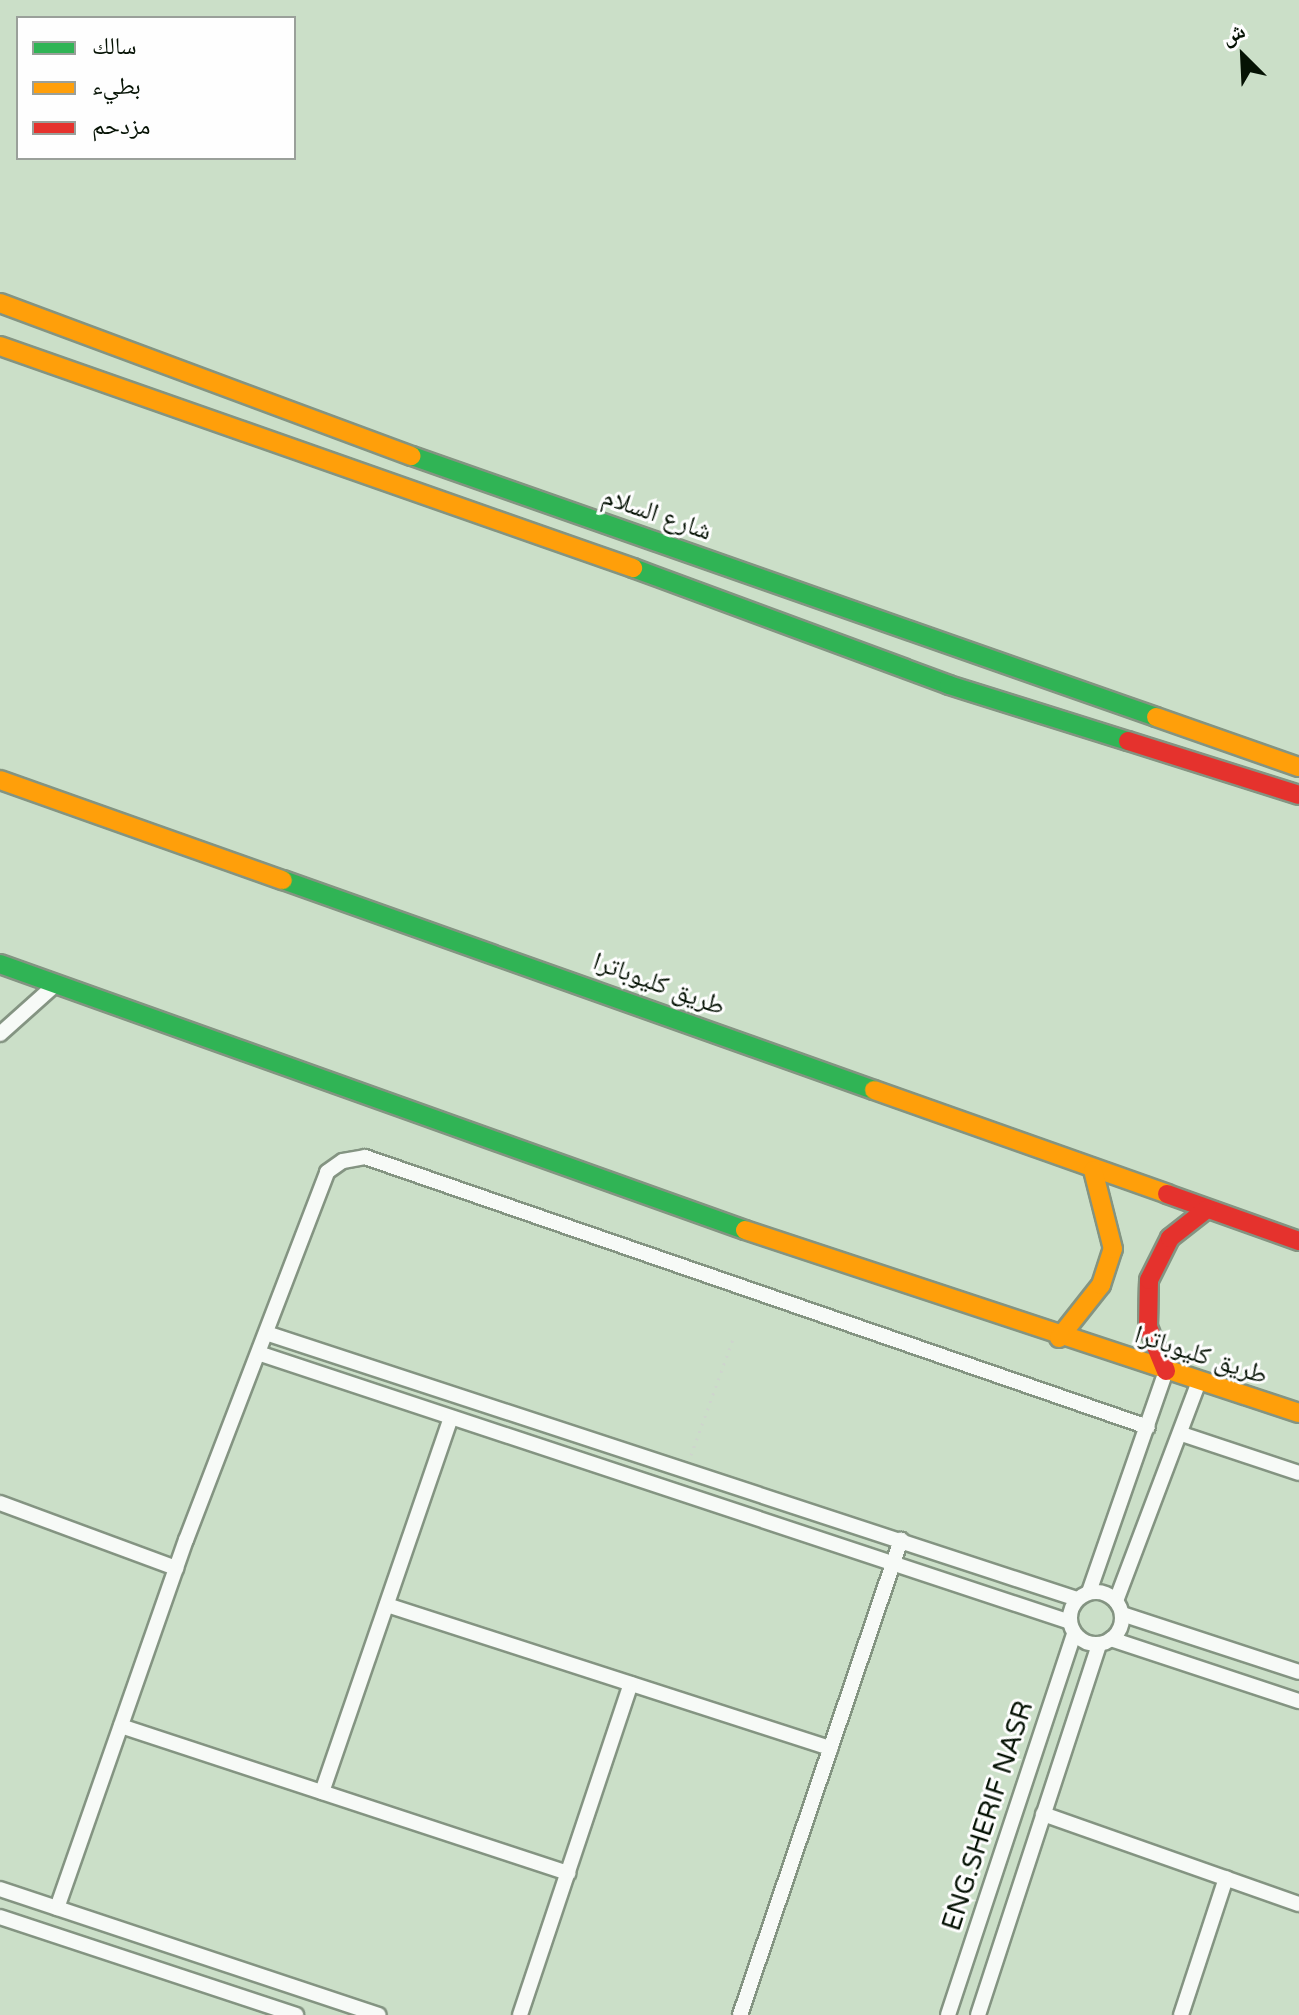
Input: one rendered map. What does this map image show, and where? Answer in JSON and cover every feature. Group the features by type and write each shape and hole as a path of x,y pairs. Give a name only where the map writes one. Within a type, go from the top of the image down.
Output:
{"main road":[{"name":"شارع السلام","path":"0,303 407,454 1299,767"},
{"path":"0,346 398,481 949,685 1299,795"},
{"path":"398,481 407,454"},
{"name":"طريق كليوباترا","path":"0,780 1299,1241"},
{"name":"طريق كليوباترا","path":"0,964 1059,1338 1299,1413"},
{"path":"1059,1338 1101,1285 1113,1249 1110,1215 1093,1170"},
{"path":"1166,1371 1148,1327 1149,1280 1170,1238 1207,1209"}],"street":[{"path":"0,1034 57,983"},
{"path":"57,1908 176,1568 269,1334 327,1172 365,1157 1148,1427"},
{"path":"269,1334 901,1540 1119,1607 1299,1672"},
{"path":"261,1354 894,1563 1105,1641 1299,1701"},
{"name":"ENG.SHERIF NASR","path":"948,2015 1072,1628 1131,1482 1166,1371"},
{"path":"978,2015 1043,1814 1119,1607 1157,1490 1182,1434 1199,1381"},
{"path":"426,1410 435,1388"},
{"path":"322,1792 451,1418"},
{"path":"1182,1434 1299,1473"},
{"path":"1131,1482 1157,1490"},
{"path":"0,1503 176,1568"},
{"path":"740,2015 901,1540"},
{"path":"387,1605 831,1748"},
{"path":"520,2015 631,1684"},
{"path":"121,1726 568,1873"},
{"path":"1043,1814 1299,1904"},
{"path":"1181,2015 1226,1878"},
{"path":"0,1889 379,2015"},
{"path":"0,1917 296,2015"},
{"path":"956,1991 983,1999"}],"path":[{"path":"686,1470 734,1336"}],"traffic: fast":[{"path":"412,456 1156,717"},
{"path":"633,568 949,685 1128,741"},
{"path":"283,880 874,1090"},
{"path":"0,964 745,1230"}],"traffic: slow":[{"path":"0,303 412,456"},
{"path":"0,346 633,568"},
{"path":"1156,717 1299,767"},
{"path":"0,780 283,880"},
{"path":"874,1090 1167,1194"},
{"path":"1059,1338 1101,1285 1113,1249 1093,1170"},
{"path":"745,1230 1299,1413"}],"traffic: jam":[{"path":"1128,741 1299,795"},
{"path":"1167,1194 1299,1241"},
{"path":"1166,1371 1148,1327 1149,1280 1170,1238 1207,1209"}]}
